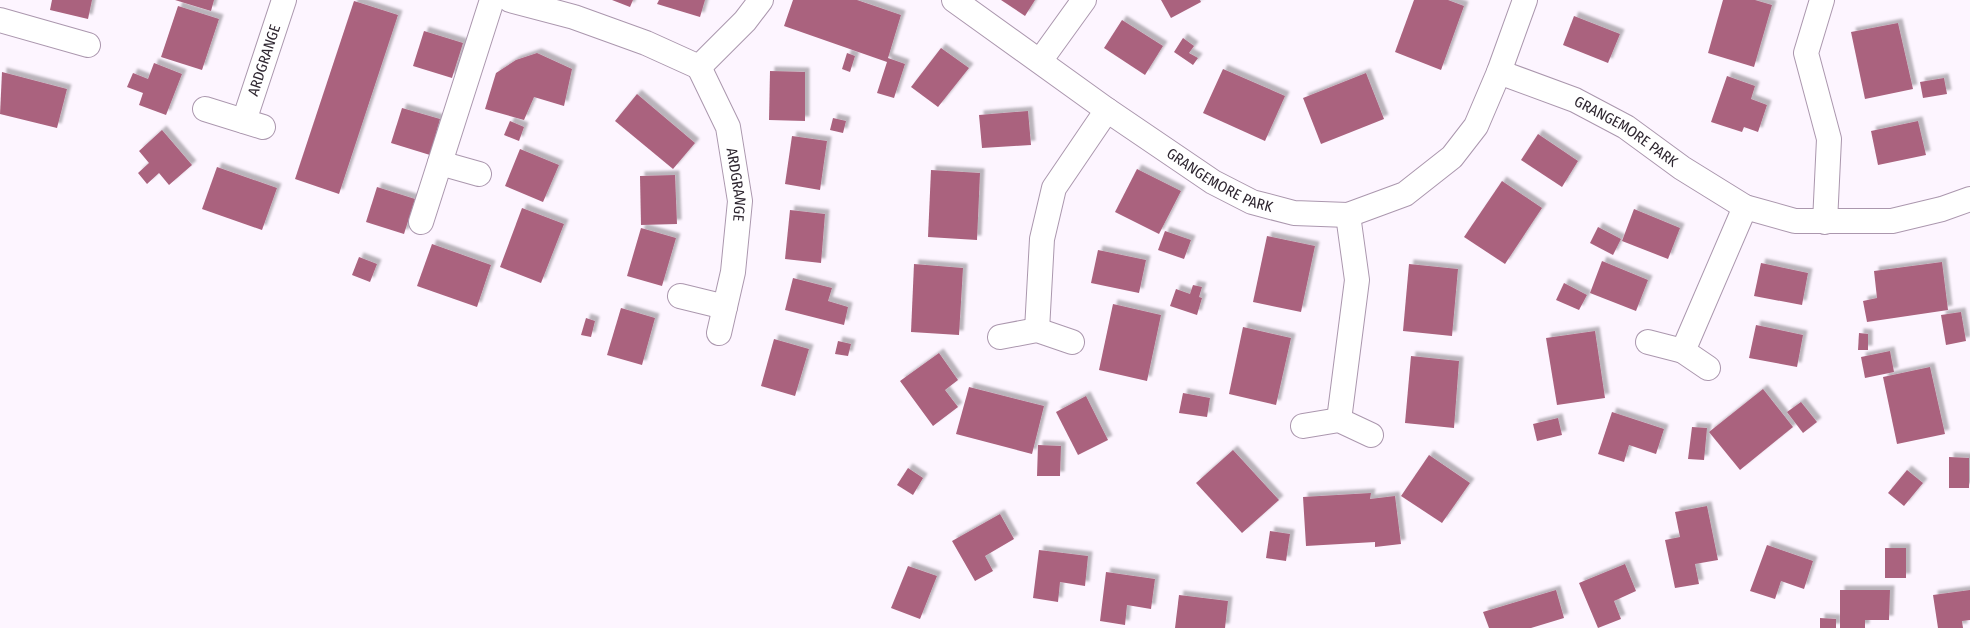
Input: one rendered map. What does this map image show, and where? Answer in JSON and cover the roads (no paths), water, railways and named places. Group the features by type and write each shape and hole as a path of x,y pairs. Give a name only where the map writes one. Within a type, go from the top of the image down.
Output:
{"street":[{"path":"0,14 4,0"},
{"name":"ARDGRANGE","path":"206,109 254,124 284,0"},
{"path":"421,222 492,0"},
{"path":"510,0 574,17 646,43 699,67 745,21 761,0"},
{"name":"GRANGEMORE PARK","path":"954,0 1106,110 1213,182 1252,202 1294,213 1348,215 1405,194 1452,157 1476,126 1500,72 1525,0"},
{"path":"1040,61 1084,0"},
{"path":"1822,0 1806,53 1828,140 1825,222"},
{"path":"0,20 88,45"},
{"name":"ARDGRANGE","path":"699,67 728,127 740,201 733,272 719,333"},
{"name":"GRANGEMORE PARK","path":"1500,72 1575,100 1626,127 1682,168 1744,207 1795,221 1892,221 1942,209 1970,199"},
{"path":"1037,330 1042,239 1054,188 1106,110"},
{"path":"440,162 479,174"},
{"path":"1683,351 1744,207"},
{"path":"1339,420 1357,280 1348,215"},
{"path":"680,296 725,307"},
{"path":"1000,337 1037,330 1072,342"},
{"path":"1648,342 1683,351 1708,368"},
{"path":"1303,426 1339,420 1371,435"}]}
